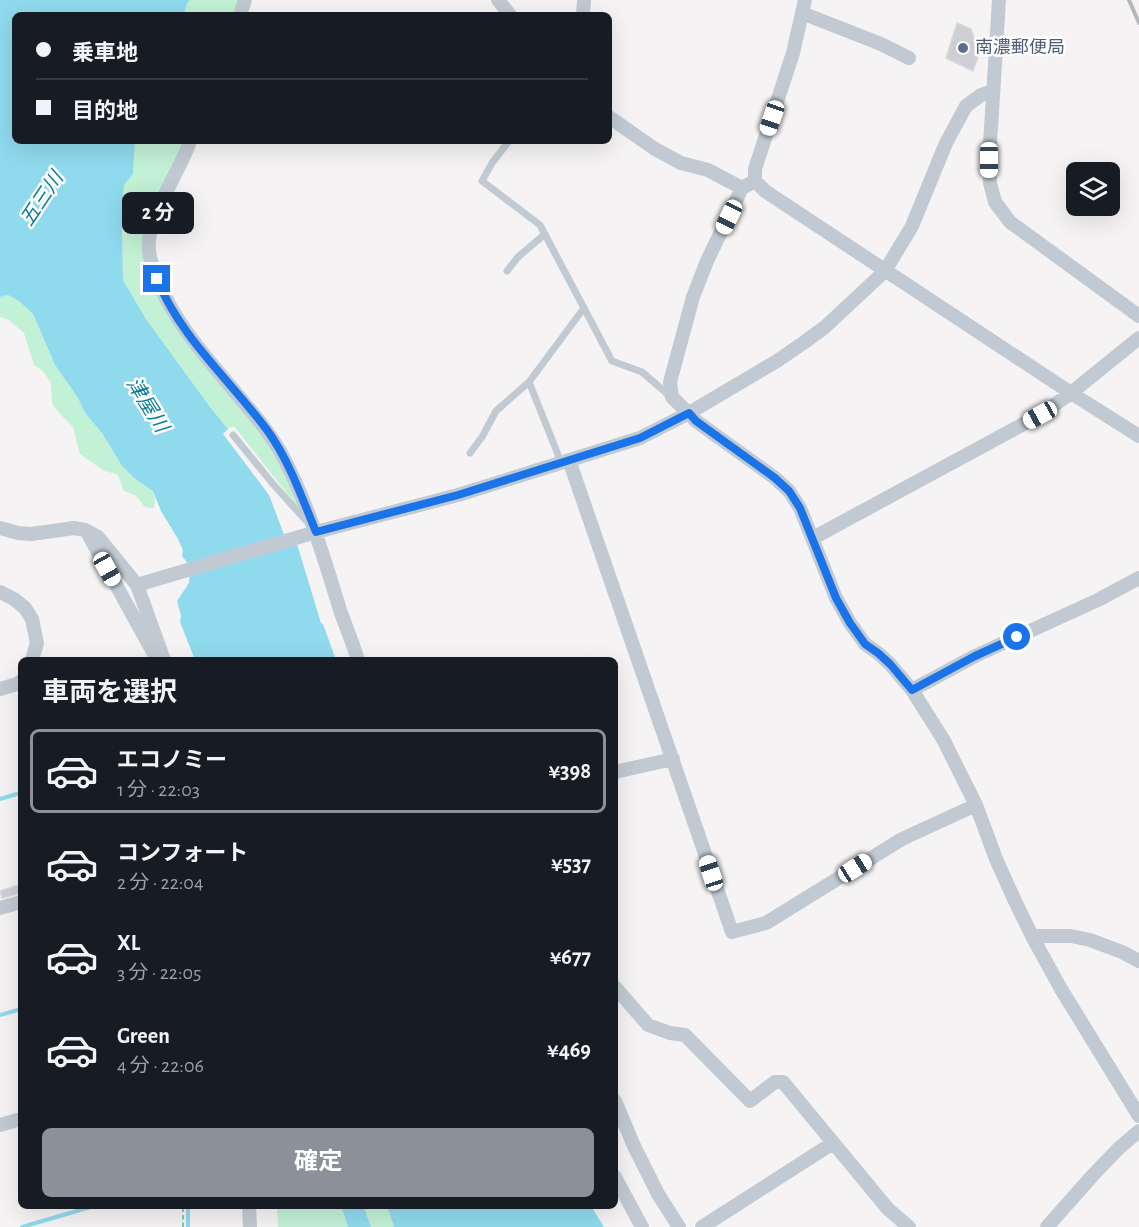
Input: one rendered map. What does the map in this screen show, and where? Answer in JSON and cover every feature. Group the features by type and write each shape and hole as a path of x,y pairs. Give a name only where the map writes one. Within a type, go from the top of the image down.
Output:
{"street":[{"path":"498,0 508,12"},
{"path":"999,0 992,91 990,183 995,202 1010,222 1139,316"},
{"path":"909,58 803,7 793,53 755,169 755,181 765,191 885,271 1139,436"},
{"path":"143,583 316,532 458,495 640,438 689,413 807,341 885,271 912,226 946,143 966,106 981,95 992,91"},
{"path":"612,119 655,149 681,163 708,170 742,188"},
{"path":"189,144 151,230 148,249 152,265 163,292 176,314 202,352 267,430 298,486 316,532 357,657"},
{"path":"755,181 742,188 693,297 670,382 672,398 696,421 775,478 789,491 800,508 836,598 850,623 865,644 890,664 912,690 943,739 976,805 1001,870 1033,938 1061,989 1139,1116"},
{"path":"813,538 1040,415 1139,338"},
{"path":"565,461 673,759 732,932 766,923 902,839 976,805"},
{"path":"0,528 31,534 74,528 85,530 98,537 143,583 163,657"},
{"path":"85,530 156,657"},
{"path":"912,690 975,656 1098,600 1139,578"},
{"path":"0,592 26,608 32,620 37,643 33,657"},
{"path":"0,689 18,683"},
{"path":"618,771 673,759"},
{"path":"0,908 18,903"},
{"path":"1033,938 1071,936 1122,952 1139,961"},
{"path":"618,990 648,1025 670,1033 685,1035 750,1101 775,1082 783,1082 888,1209 909,1227"},
{"path":"618,1108 658,1194 680,1227"},
{"path":"0,1125 18,1120"},
{"path":"1047,1227 1093,1175 1139,1131"},
{"path":"702,1227 833,1143"},
{"path":"618,1183 642,1227"},
{"path":"249,1209 250,1227"}],"lane":[{"path":"507,144 482,181 540,225 612,362 642,372 672,398"},
{"path":"507,271 518,257 545,234"},
{"path":"470,453 496,411 529,382 584,309"},
{"path":"529,382 565,461"},
{"path":"234,435 273,484 316,532"}],"path":[{"path":"183,1209 183,1227"}],"green space":[{"path":"190,0 239,0 235,12 185,12"},
{"path":"135,144 182,144 148,265 261,430 293,483 300,510 234,426 228,429 210,407 146,319 123,280 124,185 133,174"},
{"path":"8,295 19,301 33,314 55,365 122,466 134,478 153,491 154,508 145,507 136,496 123,490 117,474 104,471 80,454 73,427 52,403 51,383 43,371 34,365 24,333 9,320 0,317 0,297"},
{"path":"277,1209 342,1209 348,1227 278,1227"},
{"path":"365,1209 388,1209 394,1227 371,1227"}],"water":[{"path":"0,0 190,0 185,12 12,12 12,144 135,144 133,174 124,185 123,280 146,319 228,429 223,434 269,495 285,537 297,544 321,623 335,657 194,657 180,622 181,616 177,601 189,583 190,566 182,556 183,550 161,511 153,491 134,478 122,466 102,433 85,413 78,398 55,365 33,314 19,301 8,295 0,297"},
{"path":"342,1209 365,1209 371,1227 348,1227"},
{"path":"388,1209 593,1209 604,1227 394,1227"}],"building":[{"name":"南濃郵便局","path":"957,23 971,29 976,43 979,54 973,71 946,58"},
{"path":"18,885 18,894 2,898 0,891"}],"waterway":[{"path":"0,799 18,794"},
{"path":"0,1015 18,1010"},
{"path":"22,1227 84,1209"},
{"path":"188,1209 188,1227"}],"railway":[{"path":"1129,0 1139,23"}],"place":[{"name":"南濃郵便局","path":"963,48"}],"route":[{"path":"157,279 176,314 202,352 267,430 298,486 316,532 458,495 640,438 689,413 696,421 775,478 789,491 800,508 836,598 850,623 865,644 890,664 912,690 975,656 1017,637"}],"water label":[{"name":"五三川","path":"42,199"},
{"name":"津屋川","path":"147,405"}]}
